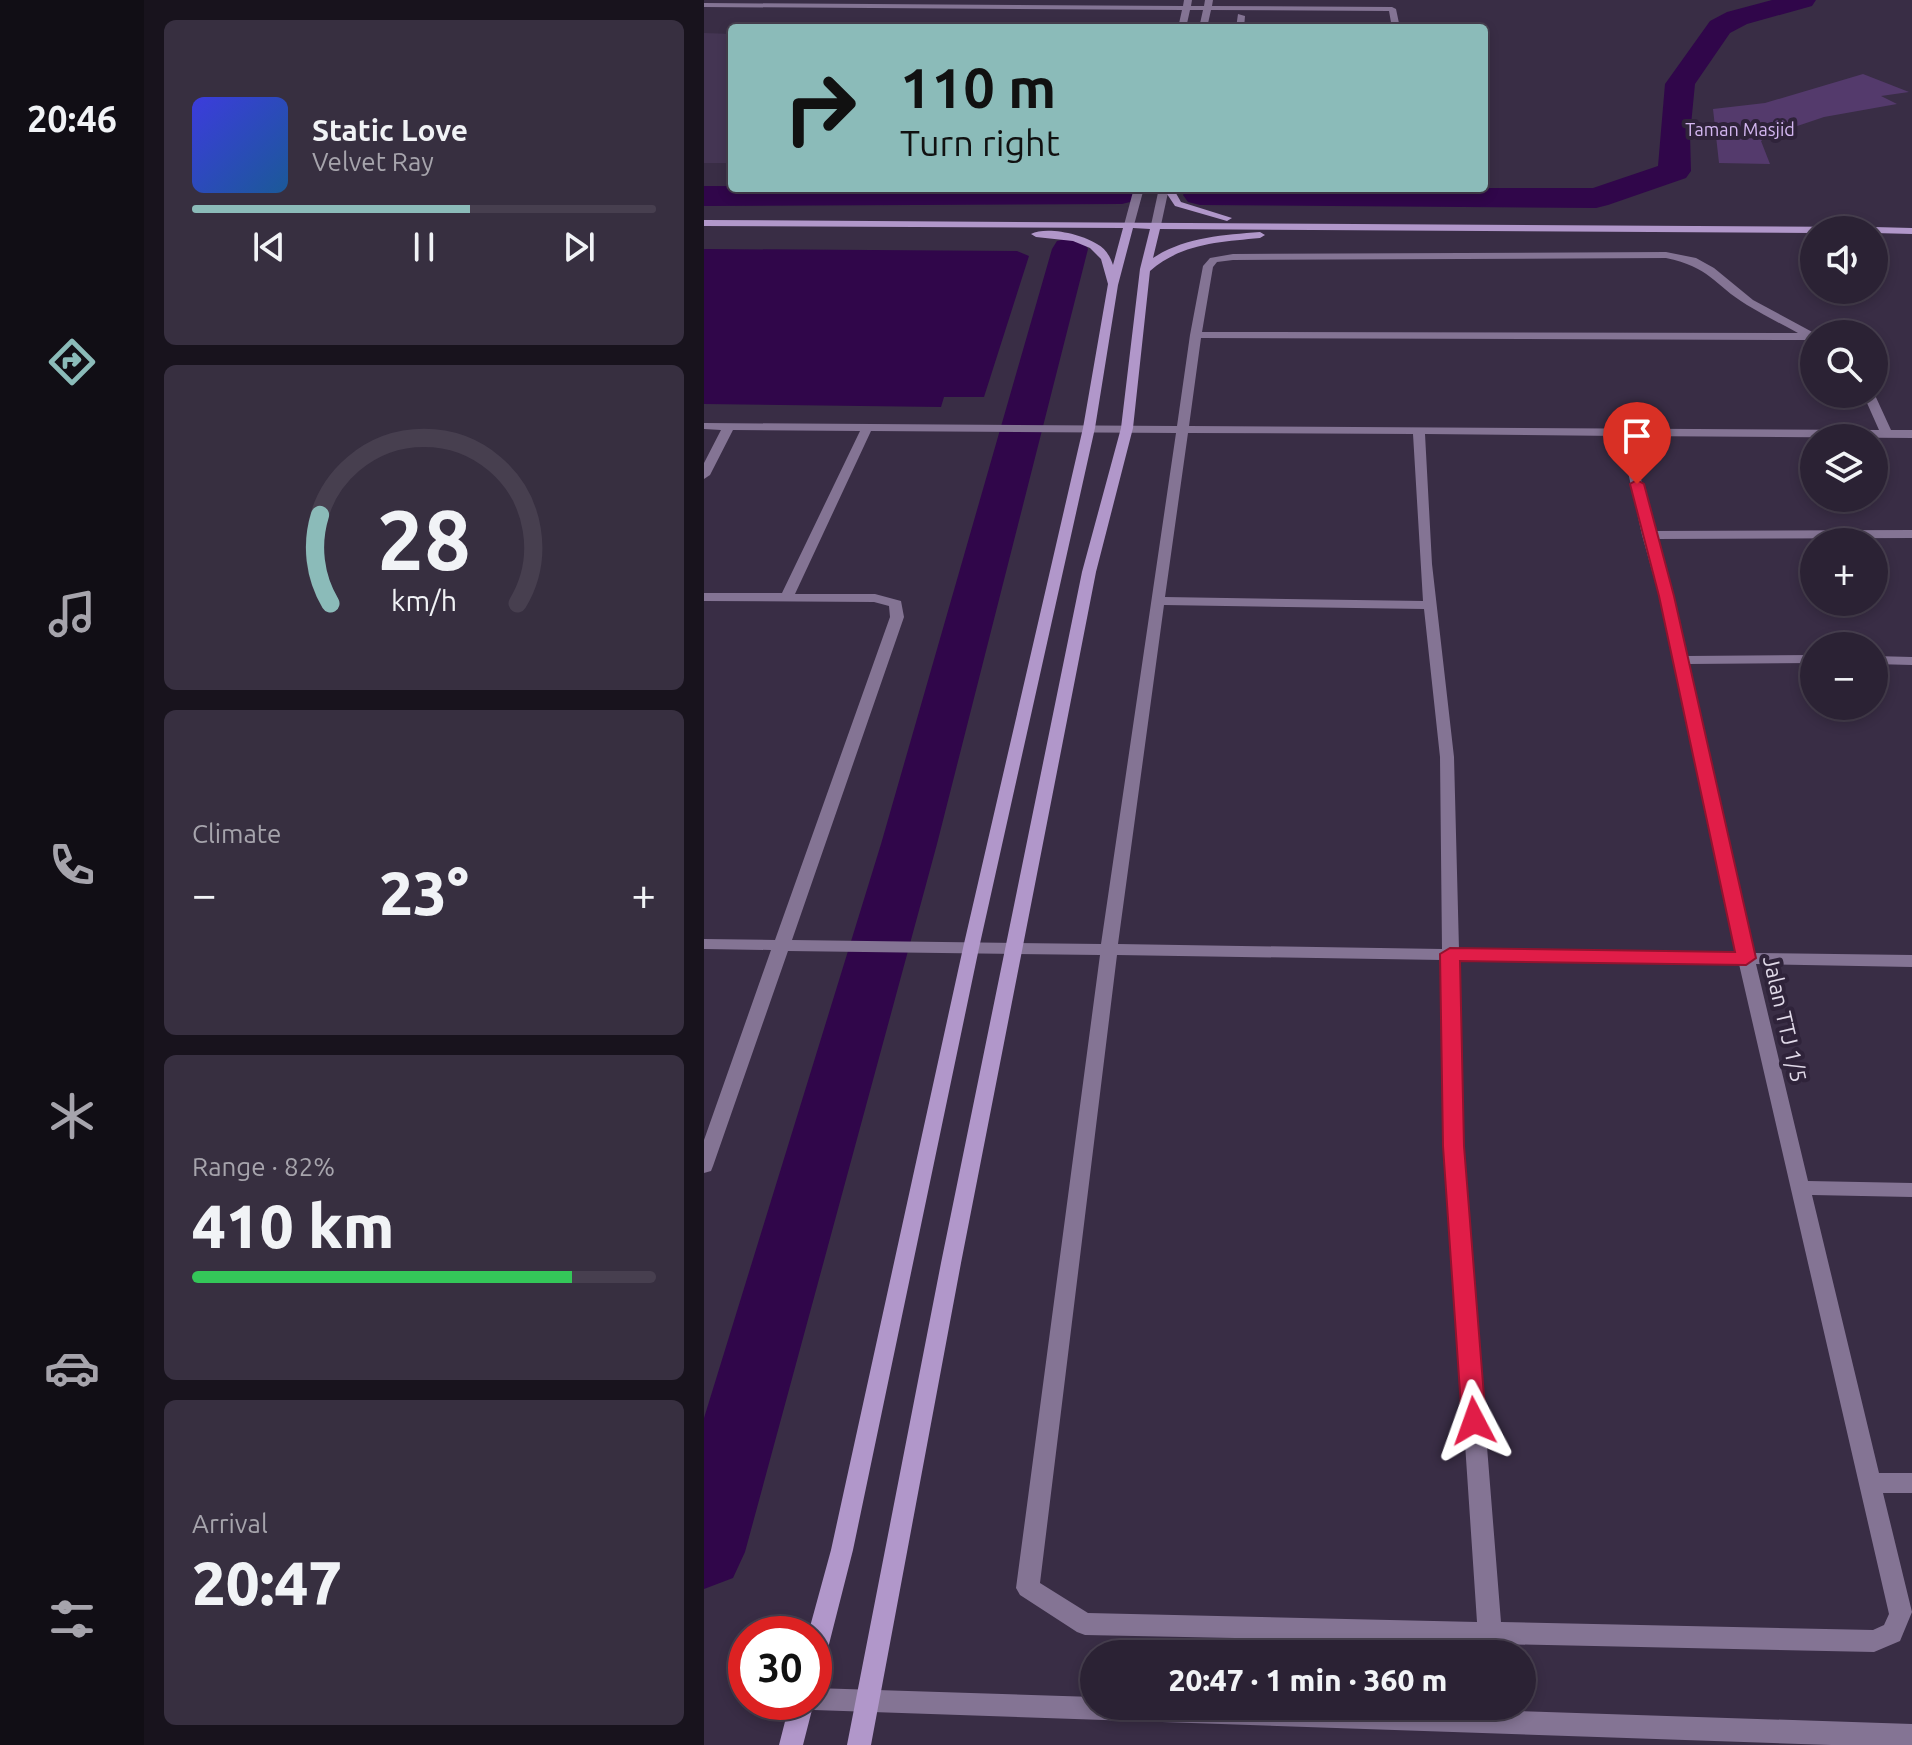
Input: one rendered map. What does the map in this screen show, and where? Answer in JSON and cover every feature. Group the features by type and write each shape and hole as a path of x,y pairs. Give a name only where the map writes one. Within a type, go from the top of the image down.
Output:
{"street":[{"path":"704,5 737,2 1188,4 1241,16 1394,17"},
{"path":"1183,24 1188,4"},
{"path":"1208,8 1392,9 1395,24"},
{"path":"1240,24 1241,16"},
{"path":"825,1616 842,1550 971,948 1089,428 1113,285 1138,192"},
{"path":"859,1745 1089,572 1127,428 1145,269 1165,192"},
{"path":"1169,192 1178,204 1188,208 1271,225"},
{"path":"704,223 1128,229 1260,235 1800,231"},
{"path":"1155,230 1271,225 1800,238"},
{"path":"704,233 1036,234 1128,229"},
{"path":"1888,230 1912,231"},
{"path":"1036,234 1072,238 1096,247 1106,258 1113,285"},
{"path":"1145,269 1160,254 1191,244 1260,235"},
{"path":"1888,238 1912,238"},
{"path":"1396,1640 1085,1624 1028,1588 1098,1052 1107,949 1184,429 1195,335 1208,266 1214,260 1518,254 1666,255 1692,260 1710,270 1749,302 1800,330"},
{"path":"1195,335 1800,336"},
{"path":"704,426 1800,434"},
{"path":"704,475 729,426"},
{"path":"787,597 867,427"},
{"path":"1419,430 1431,605 1447,757 1454,1146 1490,1635 1468,1640"},
{"name":"Jalan TTJ 1/5","path":"1490,1635 1874,1641 1892,1633 1901,1615 1799,1188 1666,596 1648,535 1625,433"},
{"path":"1888,434 1912,434"},
{"path":"1648,535 1912,534"},
{"path":"704,597 875,598 896,604 897,617 704,1166"},
{"path":"1158,601 1431,605"},
{"path":"1680,660 1800,659"},
{"path":"1888,660 1912,661"},
{"path":"704,944 1912,961"},
{"path":"1799,1188 1912,1190"},
{"path":"1870,1483 1912,1483"},
{"path":"832,1699 1080,1704"},
{"path":"1536,1716 1912,1736"},
{"path":"791,1745 797,1720"}],"shaded area":[{"path":"704,33 728,34 728,163 704,163"},
{"path":"704,249 1017,251 1029,256 984,397 944,397 941,407 704,404"}],"green space":[{"name":"Taman Masjid","path":"1863,74 1909,92 1881,96 1897,104 1824,117 1768,136 1761,141 1770,164 1719,163 1713,109 1765,103"}],"waterway":[{"path":"1200,195 1596,198 1674,171 1674,135 1680,84 1720,27 1737,18 1802,0"},
{"path":"704,196 1122,194"},
{"path":"704,1552 909,844 1070,249"}],"route":[{"path":"1474,1421 1454,1146 1450,954 1746,958 1666,596 1637,484"}]}
